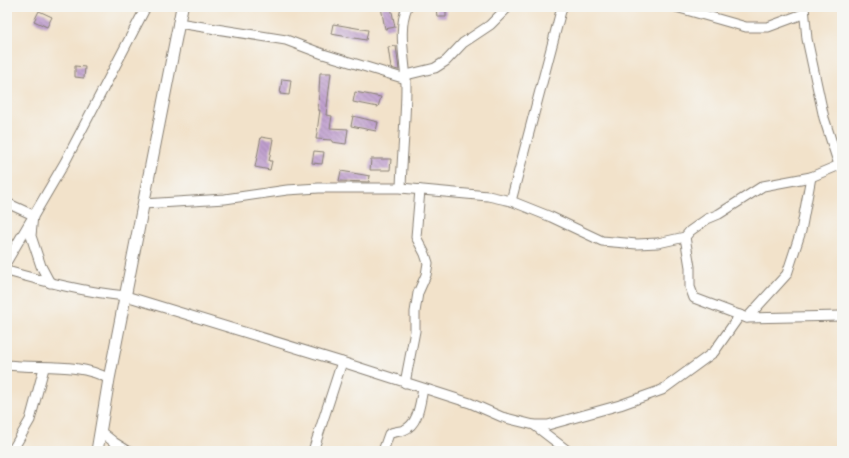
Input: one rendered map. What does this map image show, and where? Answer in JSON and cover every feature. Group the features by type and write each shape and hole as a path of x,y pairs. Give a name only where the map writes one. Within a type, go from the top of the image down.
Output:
{"main road":[{"path":"97,451 108,379 126,296 182,7"}],"street":[{"path":"7,261 65,162 146,7"},
{"path":"401,188 406,77 404,62 404,16 408,7"},
{"path":"178,23 286,40 322,54 406,77 435,68 446,61 463,43 490,25 507,7"},
{"path":"511,201 562,7"},
{"path":"143,204 225,199 287,190 401,188 488,196 511,201 551,217 602,241 637,244 658,243 685,237 702,222 719,214 763,186 811,177 841,165 824,118 807,39 804,11 768,27 746,27 676,7"},
{"path":"7,271 89,292 126,296 342,362 470,403 502,416 534,425 548,425 620,405 662,390 714,352 743,316 787,274 801,231 811,177"},
{"path":"405,383 415,331 415,312 418,293 426,275 428,263 416,237 420,190"},
{"path":"7,203 33,215"},
{"path":"33,215 31,236 41,266 50,283"},
{"path":"685,237 690,267 690,287 694,298 743,316 842,316"},
{"path":"313,451 342,362"},
{"path":"7,366 79,369 98,373 108,379"},
{"path":"12,451 30,420 44,368"},
{"path":"383,451 389,434 404,430 411,426 416,420 423,389"},
{"path":"534,425 568,451"},
{"path":"100,431 128,451"}],"building":[{"path":"381,7 391,7 395,27 385,29"},
{"path":"436,7 446,7 446,17 437,17"},
{"path":"39,11 52,17 47,27 34,21"},
{"path":"333,24 368,30 366,40 331,34"},
{"path":"396,46 399,70 391,68 388,47"},
{"path":"75,66 85,67 84,78 75,77"},
{"path":"320,73 331,73 326,115 332,116 330,128 348,129 346,144 332,142 332,140 316,139 320,110 318,110"},
{"path":"282,79 291,80 289,95 280,94"},
{"path":"355,92 381,97 378,107 353,102"},
{"path":"353,116 378,122 376,131 351,126"},
{"path":"261,137 273,139 269,161 272,161 270,170 255,167"},
{"path":"314,151 324,152 322,164 312,163"},
{"path":"371,159 391,159 390,170 370,170"},
{"path":"341,171 370,176 369,182 339,181"}]}
